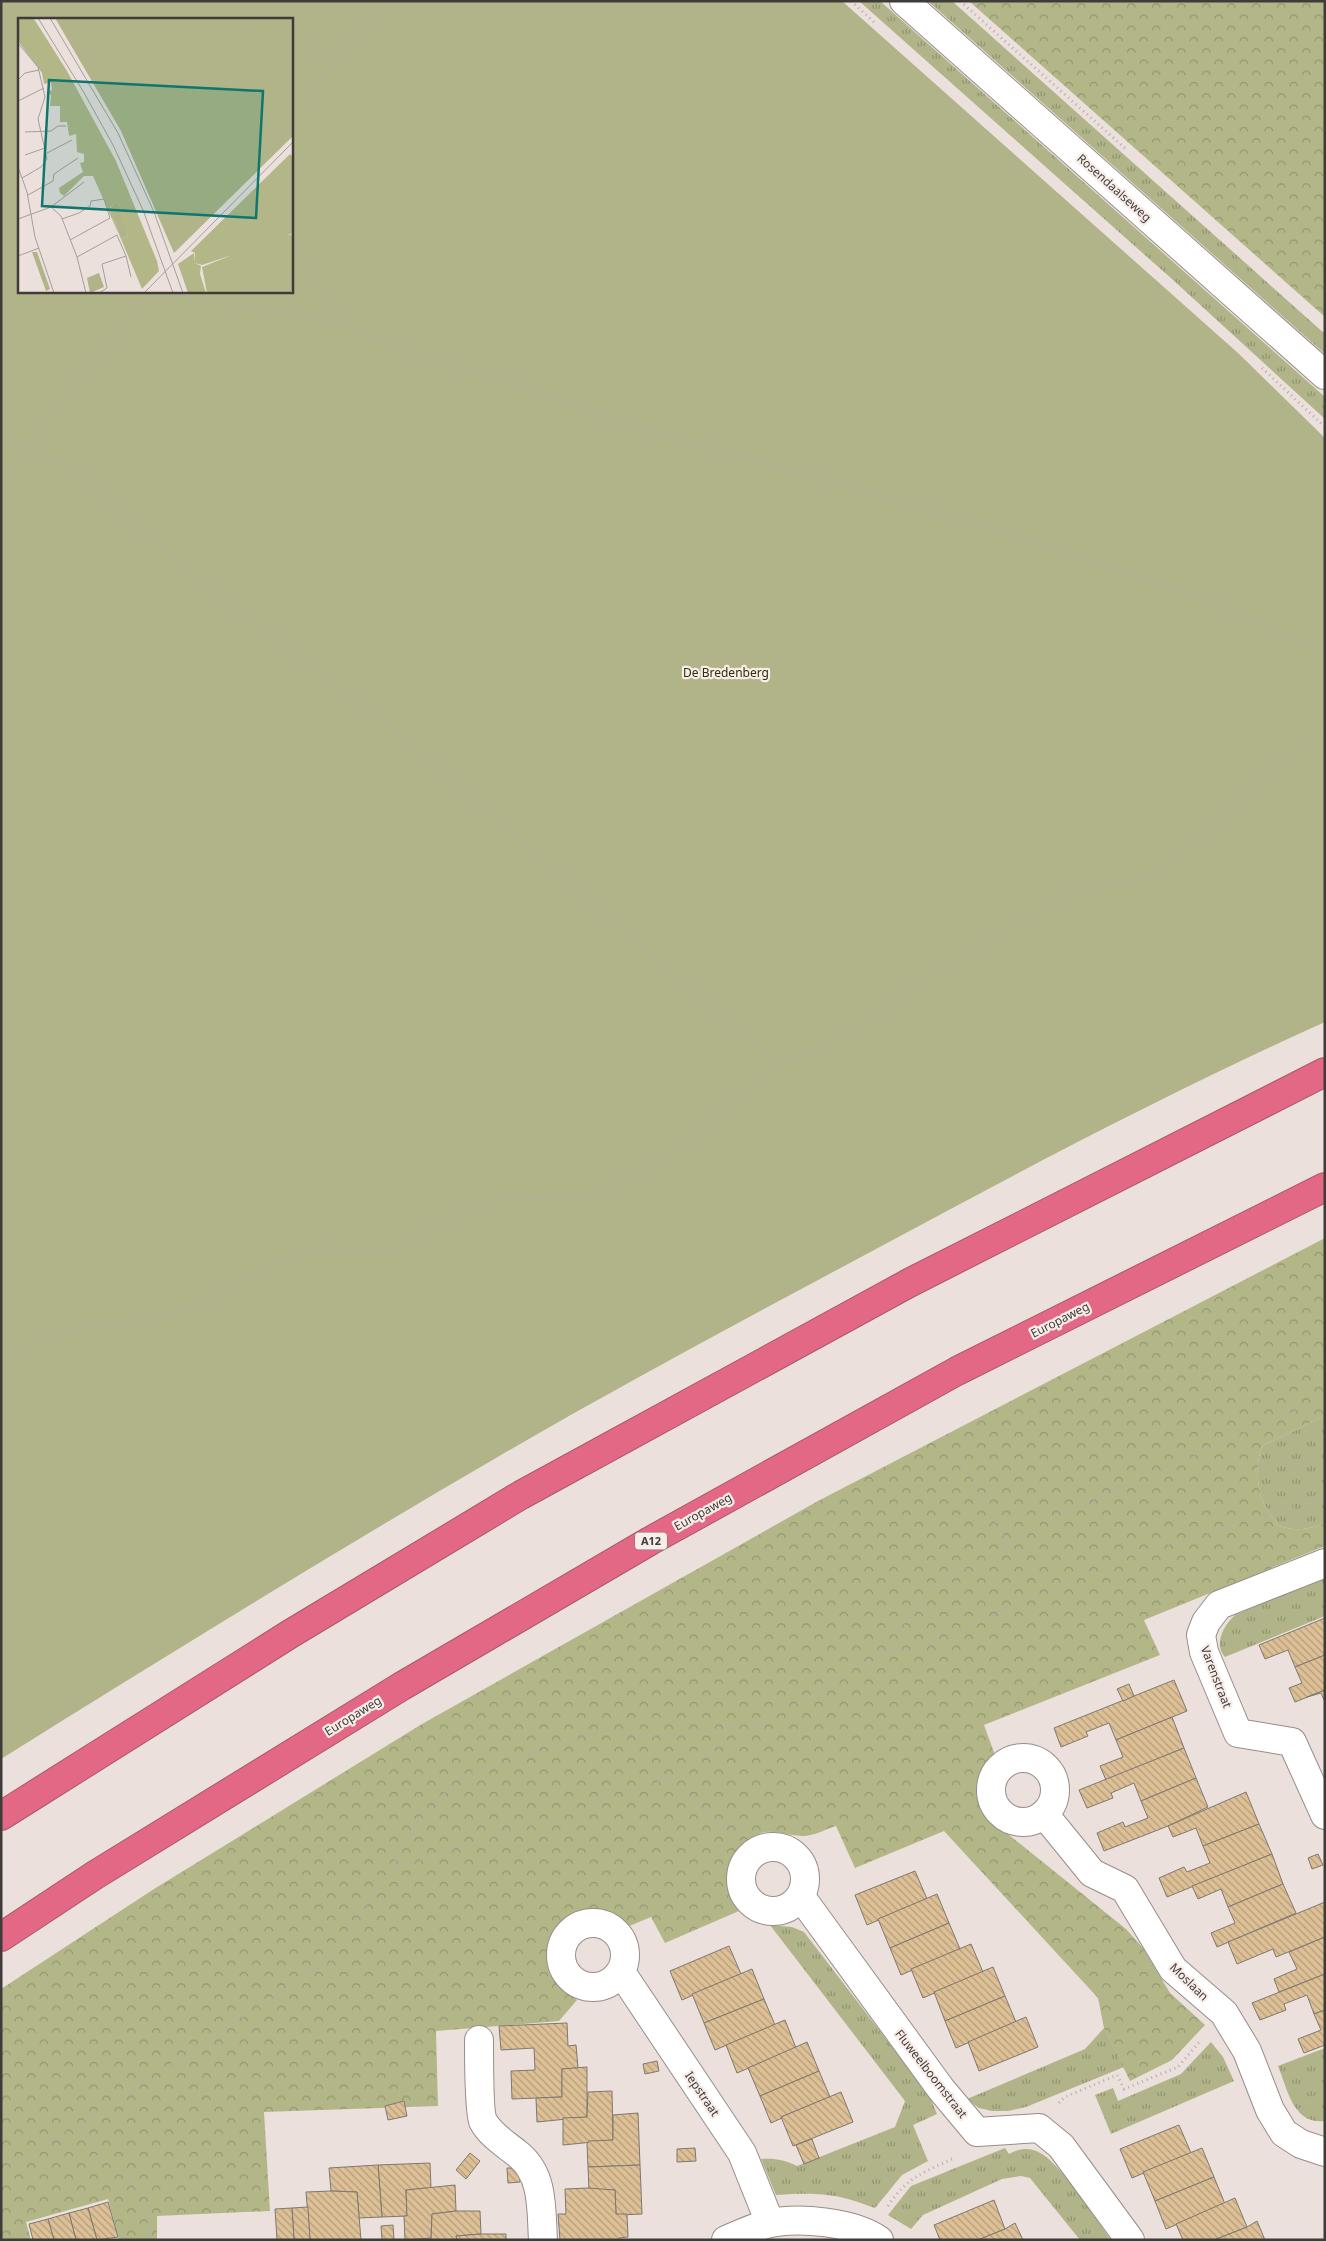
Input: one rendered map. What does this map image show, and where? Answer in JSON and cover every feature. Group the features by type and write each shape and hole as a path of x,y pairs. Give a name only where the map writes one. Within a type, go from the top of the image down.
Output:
{"highway":[{"path":"1,1816 298,1629 521,1495 909,1283 1325,1072"},
{"name":"Europaweg","path":"1,1937 95,1875 402,1686 650,1541 957,1371 1325,1187"}],"street":[{"name":"Rosendaalseweg","path":"904,1 1325,375"},
{"name":"Varenstraat","path":"1325,1562 1219,1605 1206,1622 1201,1635 1204,1652 1238,1733 1292,1742 1325,1815"},
{"name":"Moslaan","path":"1044,1814 1092,1873 1126,1890 1172,1969 1224,2013 1247,2051 1270,2110 1284,2133 1301,2144 1325,2152"},
{"path":"766,1847 779,1847 791,1852 800,1861 805,1872 805,1885 800,1897 792,1906 780,1911 768,1911 756,1906 747,1898 742,1886 742,1873 746,1862 755,1852 766,1847"},
{"name":"Fluweelboomstraat","path":"800,1897 941,2089 977,2132 1039,2128 1061,2146 1130,2240"},
{"name":"Iepstraat","path":"621,1972 742,2153 770,2224"},
{"path":"479,2040 482,2120 499,2140 520,2156 530,2167 540,2186 543,2240"},
{"path":"726,2240 770,2224 799,2220 830,2222 873,2235 879,2240"}],"path":[{"path":"238,1 261,18"},
{"path":"292,119 335,63 388,1"},
{"path":"292,36 310,45 335,63"},
{"path":"292,239 313,282 343,323"},
{"path":"1,494 22,444 38,430 151,292"},
{"path":"146,299 164,297 215,301 343,323 400,349 444,365 500,377 621,424 755,460 1010,534 1200,597 1325,653"},
{"path":"1,435 72,469 213,592 396,731 780,1066"},
{"path":"1,1370 12,1354 29,1343 61,1332 87,1326 136,1322 171,1314 204,1301 300,1250 334,1248 376,1251 400,1248 442,1222 494,1199 588,1197 629,1178 660,1160 705,1129 762,1077 780,1066 844,1037 906,992 1062,897 1092,886 1121,884 1153,873 1204,835 1285,759 1325,729"},
{"path":"1,1338 12,1354"},
{"path":"390,1870 503,1835 668,1779 884,1651 929,1591 1061,1514 1325,1397"},
{"path":"962,1460 1008,1546"},
{"path":"884,1651 918,1649 1133,1552 1173,1544 1262,1516 1325,1499"},
{"path":"1,2168 81,2124 331,1960 390,1870 427,1808 468,1772 609,1729 649,1738 762,1722"},
{"path":"668,1779 755,1852"},
{"path":"1065,2097 1117,2075 1124,2089 1178,2067 1189,2054"},
{"path":"81,2124 102,2162 130,2180 148,2205 149,2240"},
{"path":"884,2211 900,2187 912,2178 957,2157"}],"green space":[{"name":"De Bredenberg","path":"1,1 842,1 1238,353 1325,438 1325,1022 1211,1075 1043,1160 590,1404 371,1532 1,1759"},
{"path":"859,1 880,1 1325,397 1325,419 1173,280"},
{"path":"928,1 952,1 1325,334 1325,354"},
{"path":"969,1 1325,1 1325,317"},
{"path":"1325,1238 1325,1416 1264,1445 1259,1456 1258,1471 1263,1503 1279,1526 1302,1529 1325,1523 1325,1546 1144,1620 1160,1655 984,1725 995,1755 985,1771 980,1785 981,1800 988,1818 1126,1929 1143,1948 1170,1993 1205,2025 1172,2060 1130,2081 1104,2028 1098,1998 944,1831 855,1868 836,1826 807,1836 766,1832 752,1837 745,1843 734,1860 729,1879 729,1888 731,1898 739,1911 665,1943 651,1917 627,1927 616,1919 604,1914 591,1913 567,1921 557,1929 551,1940 548,1953 550,1973 563,1989 577,2000 559,2021 436,2031 438,2106 264,2112 270,2211 157,2216 157,2240 119,2240 108,2199 26,2222 31,2240 1,2240 1,1989 154,1889 422,1724 818,1501"},
{"path":"1325,1416 1325,1523 1302,1529 1279,1526 1265,1506 1260,1493 1258,1463 1261,1450 1264,1445"},
{"path":"1325,1578 1325,1616 1225,1657 1220,1646 1221,1635 1235,1615"},
{"path":"770,1925 792,1927 804,1932 929,2095 937,2114 913,2125 928,2161 902,2175 875,2208 849,2199 827,2195 776,2195 761,2159 780,2160 797,2166 895,2127 905,2101"},
{"path":"1104,2028 1124,2067 1026,2107 1008,2111 992,2111 979,2108 967,2099 1085,2049"},
{"path":"1211,2042 1223,2057 1234,2081 1111,2134 1095,2095 1113,2088 1118,2101 1181,2074"},
{"path":"1325,2048 1325,2121 1314,2121 1299,2112 1293,2104 1278,2066"},
{"path":"1005,2148 1009,2154 1017,2150 1030,2149 1042,2154 1069,2181 1111,2240 1080,2240 1030,2178 1021,2176 1002,2179 923,2215 911,2229 888,2215 911,2186"}],"building":[{"path":"1325,1618 1325,1655 1295,1667 1288,1650 1265,1659 1259,1645"},
{"path":"1325,1655 1325,1690 1295,1702 1289,1688 1302,1683 1295,1667"},
{"path":"1174,1680 1187,1711 1116,1740 1109,1723 1086,1732 1088,1736 1061,1747 1054,1728"},
{"path":"1129,1684 1134,1696 1123,1701 1117,1689"},
{"path":"1325,1690 1325,1702 1321,1693 1307,1697"},
{"path":"1172,1717 1184,1748 1106,1780 1100,1766 1123,1757 1116,1740"},
{"path":"1184,1748 1196,1778 1141,1801 1134,1783 1111,1793 1113,1798 1087,1808 1079,1790"},
{"path":"1196,1778 1208,1807 1168,1826 1104,1851 1097,1833 1123,1822 1125,1827 1148,1818 1141,1801"},
{"path":"1246,1792 1259,1824 1203,1846 1196,1828 1173,1837 1168,1826"},
{"path":"1259,1824 1272,1854 1167,1897 1159,1878 1184,1867 1187,1872 1210,1863 1203,1846"},
{"path":"1272,1854 1283,1884 1228,1907 1221,1889 1198,1899 1192,1886"},
{"path":"1318,1854 1323,1865 1312,1869 1308,1858"},
{"path":"915,1871 927,1899 867,1925 855,1895"},
{"path":"1283,1884 1296,1913 1217,1947 1211,1933 1235,1923 1228,1907"},
{"path":"937,1894 949,1923 890,1948 878,1919"},
{"path":"1325,1902 1325,1937 1276,1957 1273,1949 1237,1964 1228,1942"},
{"path":"949,1923 960,1949 901,1975 890,1948"},
{"path":"1325,1937 1325,1974 1279,1992 1274,1979 1297,1969 1289,1952"},
{"path":"971,1944 983,1972 923,1998 911,1969"},
{"path":"729,1946 741,1974 682,2000 670,1971"},
{"path":"993,1967 1005,1996 945,2021 934,1992"},
{"path":"752,1969 764,1999 704,2023 692,1994"},
{"path":"1325,1974 1325,2010 1314,2014 1307,1995 1284,2004 1286,2010 1260,2020 1252,2003"},
{"path":"1005,1996 1016,2022 956,2048 945,2021"},
{"path":"764,1999 775,2025 715,2050 704,2023"},
{"path":"1325,2010 1325,2045 1304,2053 1298,2039 1321,2030 1314,2014"},
{"path":"1026,2017 1038,2047 979,2071 968,2042"},
{"path":"785,2020 796,2048 737,2073 726,2045"},
{"path":"567,2023 568,2046 576,2045 578,2068 562,2069 562,2097 512,2099 511,2071 535,2070 534,2048 501,2050 499,2026"},
{"path":"807,2042 819,2071 760,2096 748,2068"},
{"path":"657,2061 659,2071 645,2074 643,2064"},
{"path":"587,2067 587,2117 537,2122 536,2098 562,2097 562,2069"},
{"path":"819,2071 830,2097 771,2123 760,2096"},
{"path":"612,2091 613,2140 563,2145 563,2118 587,2117 588,2092"},
{"path":"841,2092 853,2122 793,2146 781,2117"},
{"path":"404,2101 407,2116 388,2120 385,2106"},
{"path":"638,2113 640,2165 588,2167 587,2144 589,2141 613,2140 613,2115"},
{"path":"1179,2125 1191,2153 1132,2178 1120,2149"},
{"path":"812,2139 819,2158 804,2164 796,2145"},
{"path":"695,2148 696,2161 677,2162 677,2149"},
{"path":"1202,2148 1214,2177 1155,2201 1143,2172"},
{"path":"470,2153 480,2161 466,2179 456,2170"},
{"path":"430,2163 431,2188 406,2190 407,2216 382,2217 378,2165"},
{"path":"378,2165 382,2217 359,2218 357,2192 331,2191 329,2168"},
{"path":"640,2165 642,2214 618,2215 616,2214 615,2190 589,2190 588,2167"},
{"path":"507,2168 519,2168 520,2182 508,2183"},
{"path":"1214,2177 1225,2204 1166,2229 1155,2201"},
{"path":"455,2185 456,2211 432,2214 431,2238 405,2240 404,2216 407,2216 406,2190"},
{"path":"565,2189 615,2190 616,2214 627,2214 628,2237 619,2238 619,2240 560,2240 558,2214 566,2214"},
{"path":"306,2192 357,2192 361,2240 310,2240"},
{"path":"1235,2198 1247,2227 1214,2240 1183,2240 1176,2224"},
{"path":"994,2200 1005,2229 978,2240 940,2240 934,2225"},
{"path":"108,2202 118,2237 97,2240 88,2208"},
{"path":"308,2207 310,2240 294,2240 292,2208"},
{"path":"88,2208 97,2240 76,2240 69,2213"},
{"path":"292,2208 294,2240 277,2240 275,2209"},
{"path":"480,2211 481,2234 456,2236 457,2240 431,2240 432,2214"},
{"path":"69,2213 76,2240 54,2240 48,2219"},
{"path":"48,2219 54,2240 33,2240 29,2224"},
{"path":"1257,2221 1265,2240 1214,2240 1247,2227"},
{"path":"1015,2223 1023,2240 978,2240 1005,2229"},
{"path":"393,2225 394,2240 382,2240 381,2226"},
{"path":"506,2234 506,2240 457,2240 456,2236"}]}
